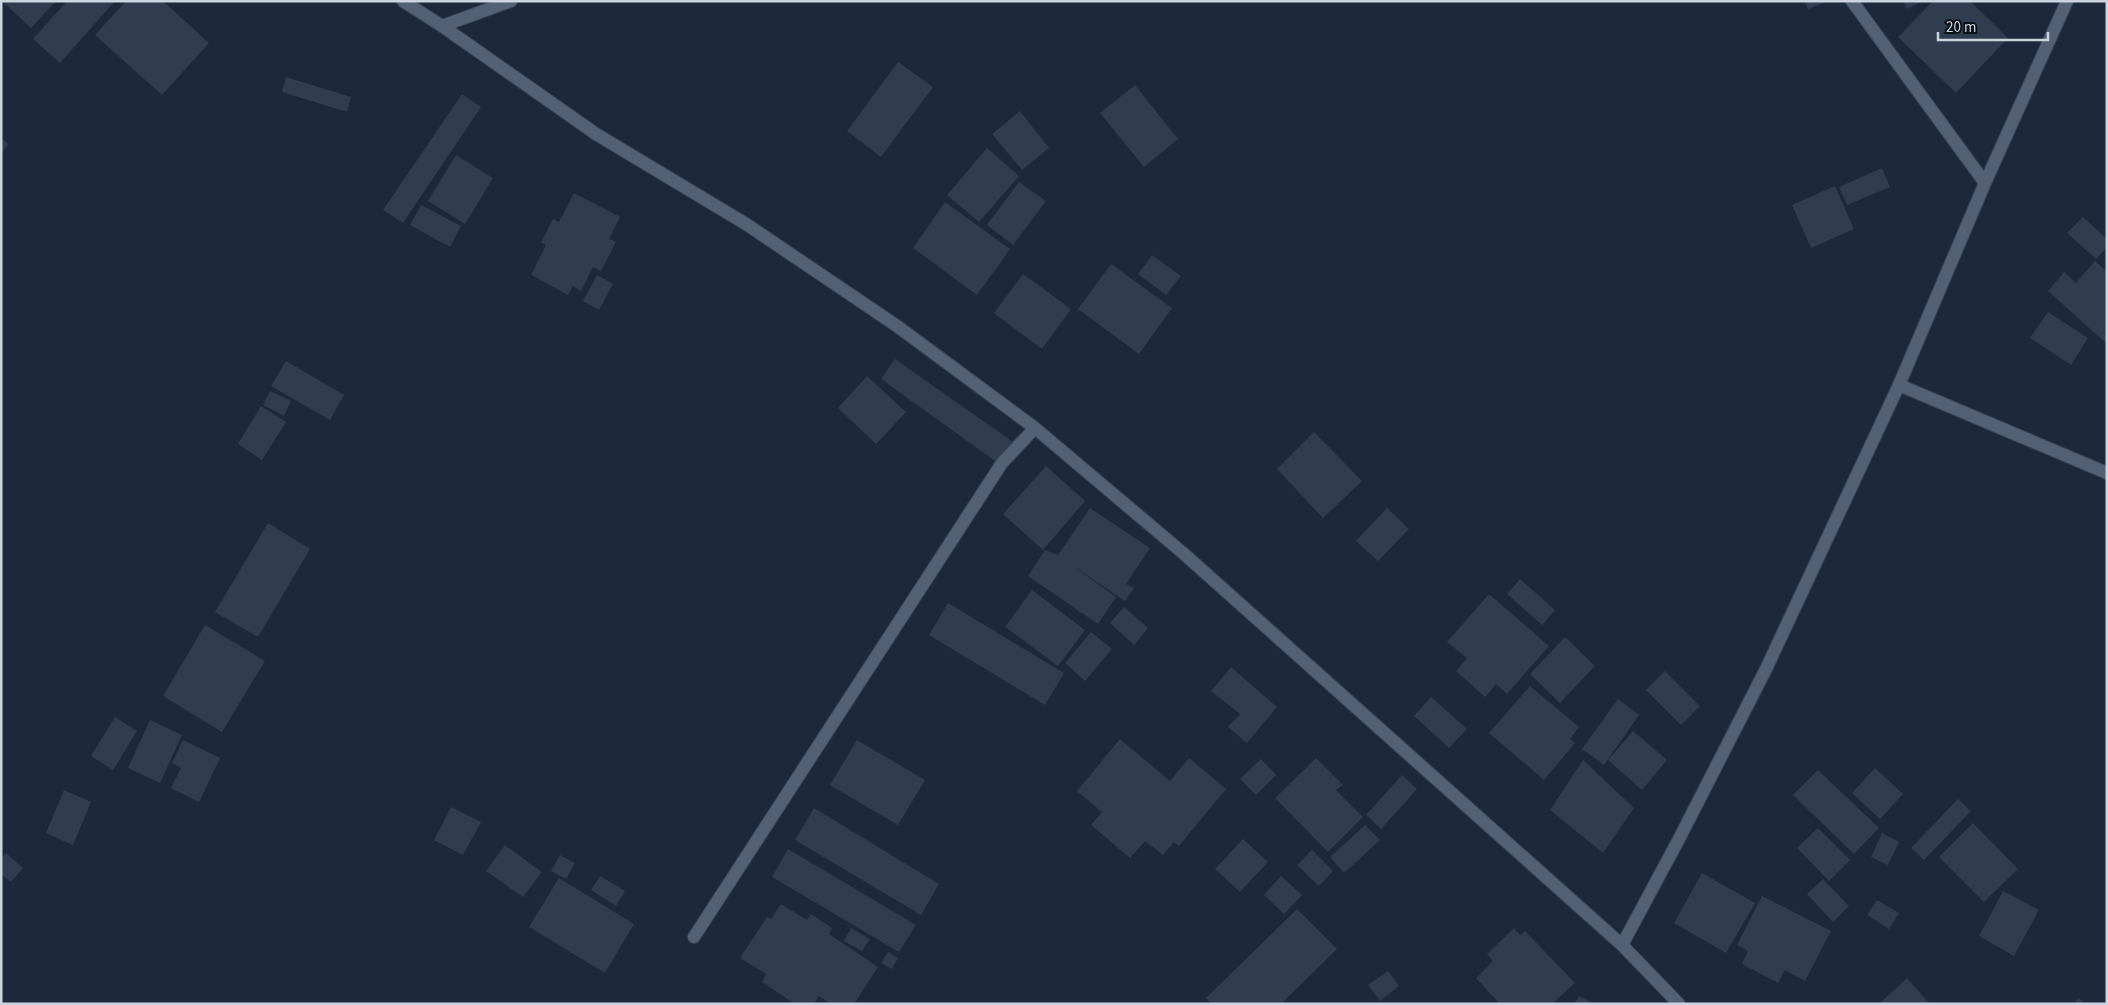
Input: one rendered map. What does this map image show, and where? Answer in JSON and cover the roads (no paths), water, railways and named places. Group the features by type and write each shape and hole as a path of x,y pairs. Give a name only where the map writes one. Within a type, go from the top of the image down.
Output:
{"street":[{"path":"402,1 442,26 596,134 746,224 897,326 1034,428 1190,560 1622,945 1680,1004"},
{"path":"442,26 511,1"},
{"path":"1852,1 1985,183"},
{"path":"1622,945 1679,839 1766,669 1899,385 1985,183 2067,1"},
{"path":"1899,385 2107,473"},
{"path":"694,937 1002,463 1034,428"}]}
